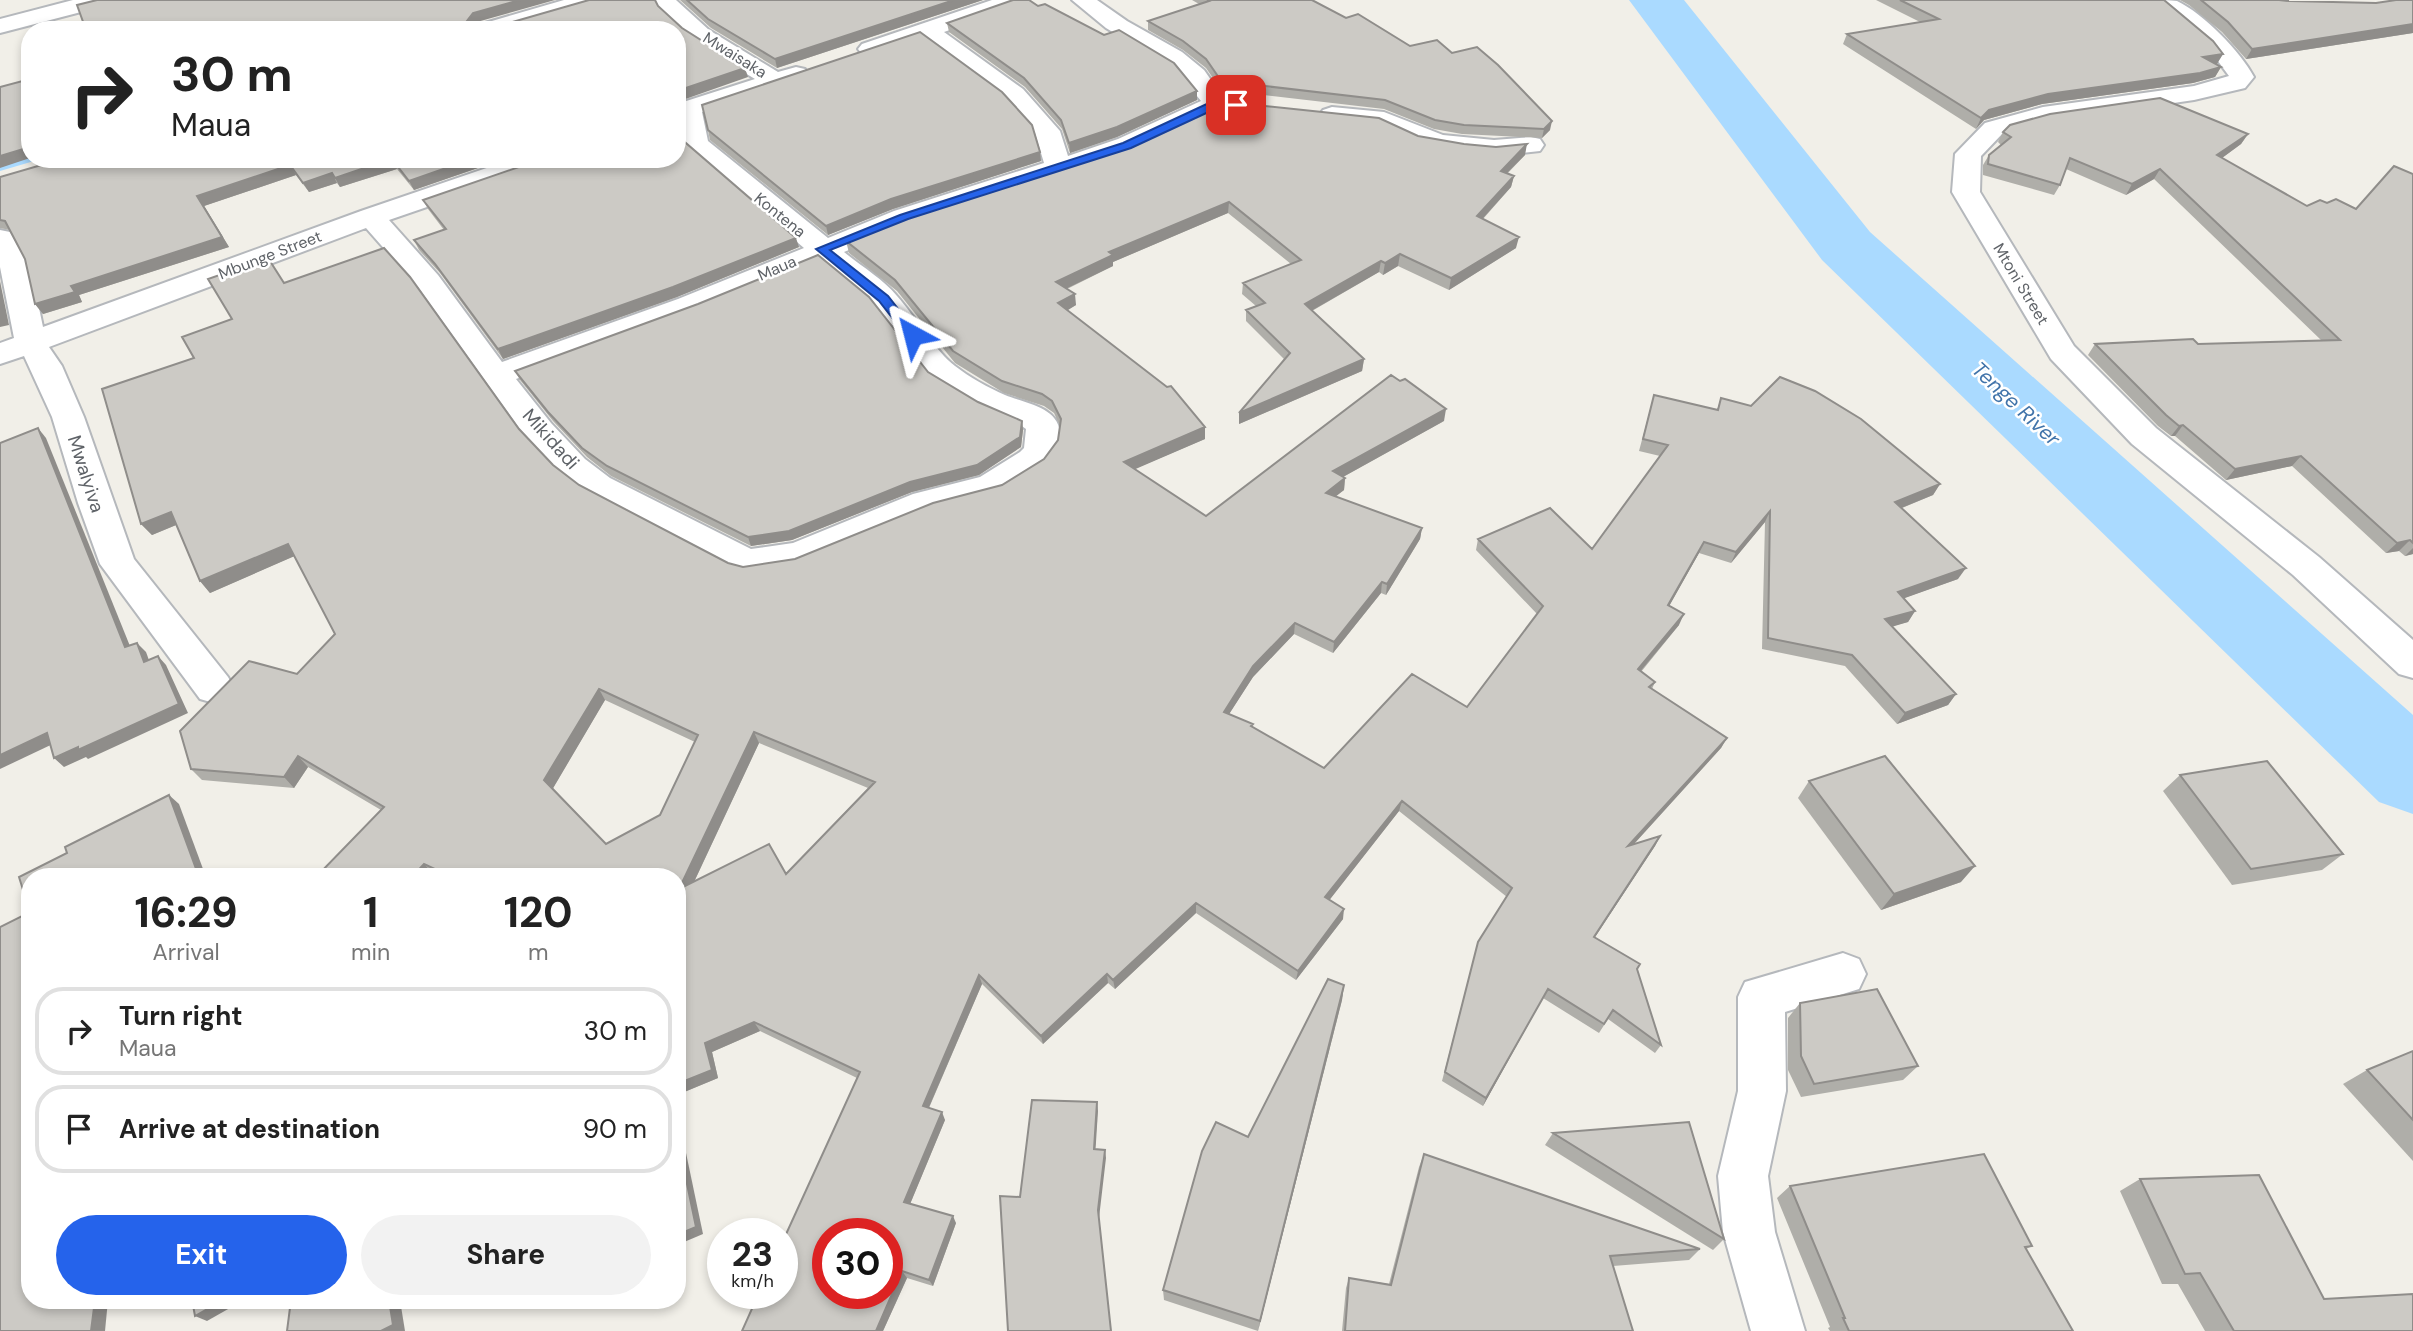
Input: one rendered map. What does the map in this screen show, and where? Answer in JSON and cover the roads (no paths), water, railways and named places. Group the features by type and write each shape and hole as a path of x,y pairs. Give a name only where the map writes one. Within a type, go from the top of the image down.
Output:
{"street":[{"path":"0,26 100,0"},
{"path":"517,21 588,0"},
{"name":"Mwaisaka","path":"664,0 682,21"},
{"path":"851,56 1014,0"},
{"name":"Maua","path":"496,375 689,305 904,217 1127,145 1225,105 1175,56 1120,26 1083,0"},
{"name":"Mtoni Street","path":"2161,0 2216,45 2239,69 2242,77 2236,83 2194,93 2043,115 1994,128 1968,154 1966,192 2062,352 2144,436 2306,566 2413,663"},
{"name":"Mwaisaka","path":"686,24 737,60 776,81"},
{"path":"926,30 1014,94 1047,131 1058,167"},
{"path":"686,109 813,68"},
{"path":"1311,111 1384,120 1438,142 1494,148 1531,145"},
{"name":"Kontena","path":"686,118 697,145 884,299 942,372 992,402 1031,416 1040,423 1044,442"},
{"name":"Mbunge Street","path":"15,349 371,217 514,168"},
{"name":"Mikidadi","path":"371,217 428,281 496,375 572,467 598,486 747,563 798,555 925,503 991,486 1032,460 1041,451 1044,442"},
{"name":"Mwalyiva","path":"0,238 16,270 15,349 46,366 68,417 95,503 118,564 214,688"},
{"path":"1778,1331 1749,1232 1743,1176 1762,1091 1761,997 1843,974"}],"waterway":[{"name":"Tenge River","path":"1656,0 1846,246 2413,774"},
{"path":"0,168 21,162"}]}
